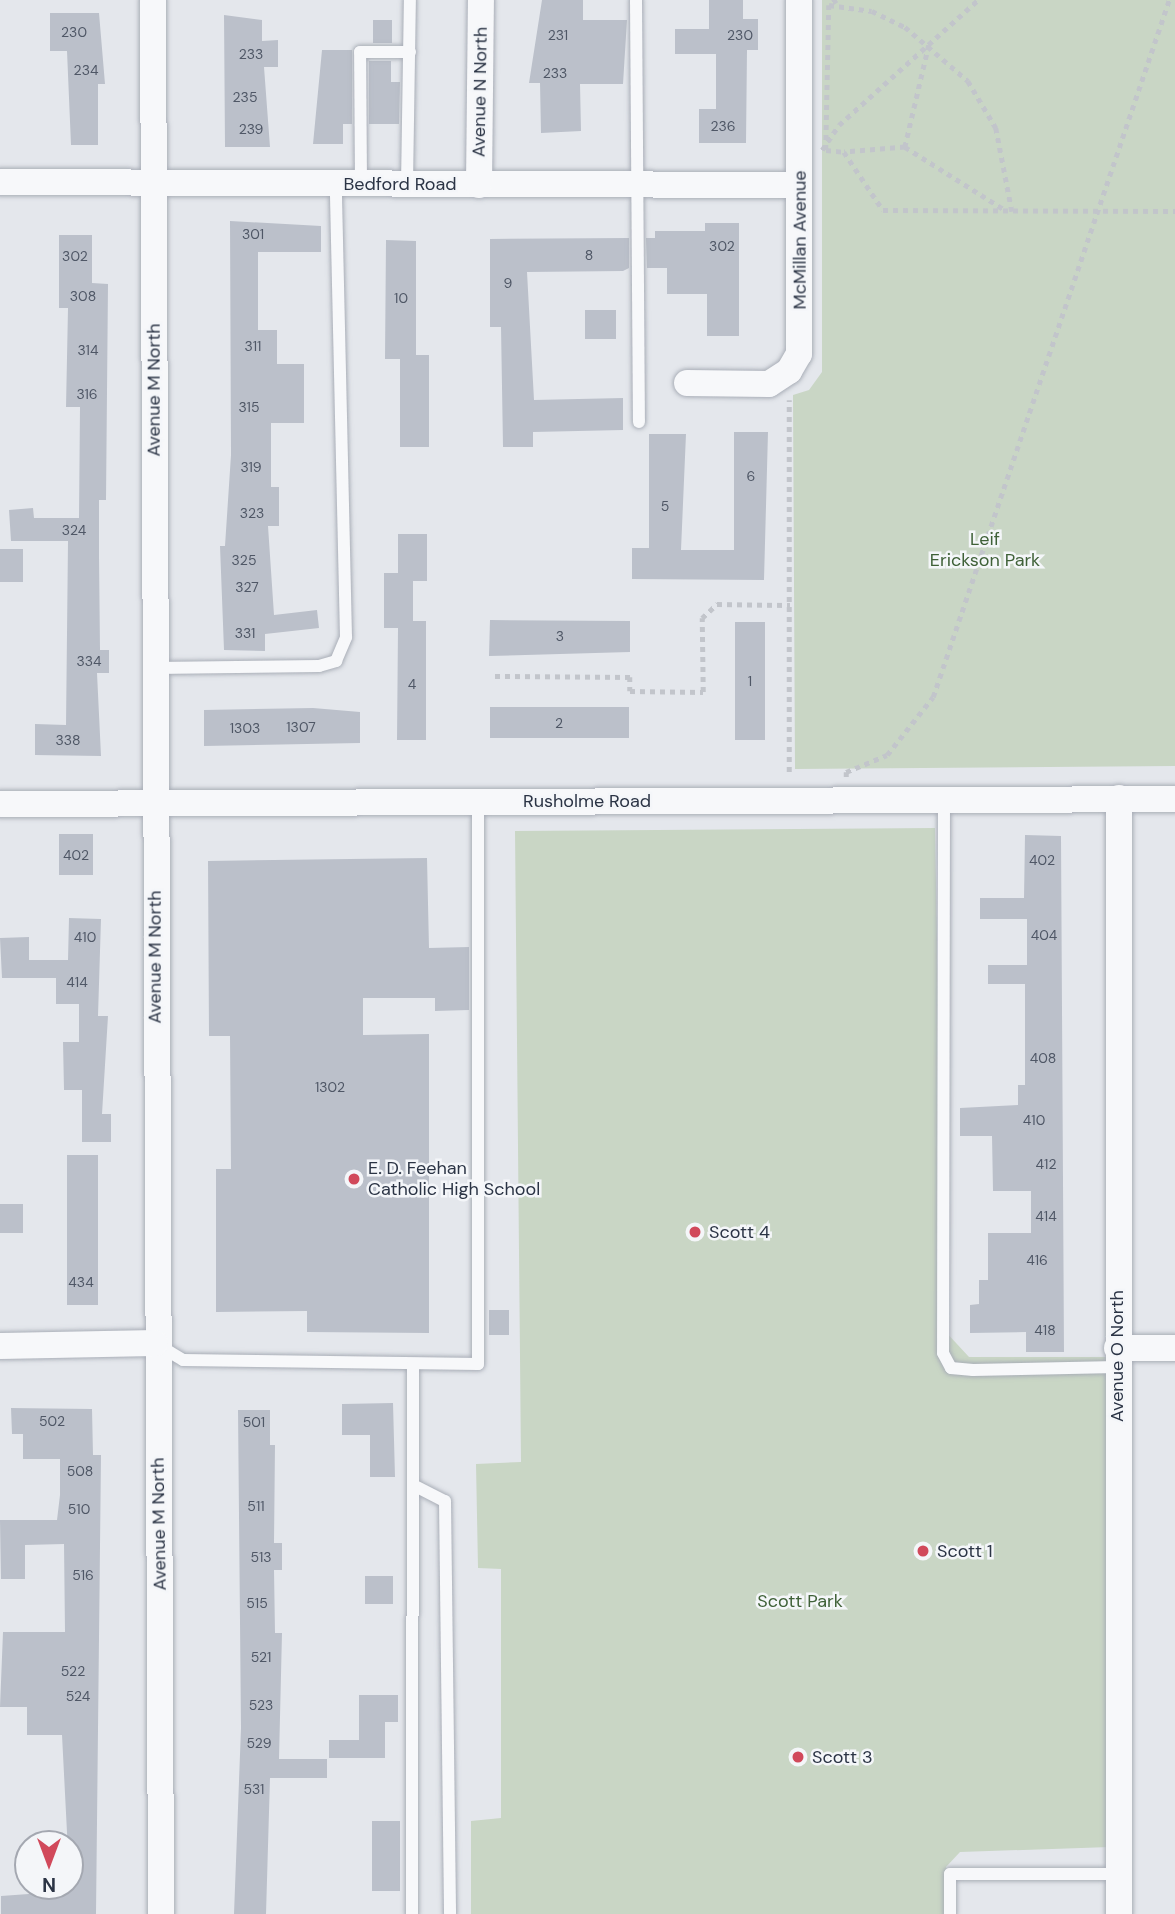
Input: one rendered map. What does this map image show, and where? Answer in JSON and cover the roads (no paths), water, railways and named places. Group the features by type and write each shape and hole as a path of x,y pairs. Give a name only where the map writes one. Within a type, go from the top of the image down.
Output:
{"street":[{"name":"Avenue M North","path":"153,0 155,1343 161,1914"},
{"name":"Avenue N North","path":"479,184 481,0"},
{"name":"McMillan Avenue","path":"687,383 769,384 789,371 799,354 800,185 813,150 799,0"},
{"name":"Bedford Road","path":"0,182 153,185 800,185"},
{"name":"Avenue O North","path":"1119,798 1119,1914"},
{"name":"Rusholme Road","path":"0,804 1175,799"},
{"path":"0,1346 155,1343"},
{"path":"1117,1357 1175,1348"}],"lane":[{"path":"407,184 410,0"},
{"path":"636,0 639,422"},
{"path":"155,668 319,666 336,661 346,637 349,183 360,52 410,51"},
{"path":"944,798 943,1353 951,1368 974,1370 1117,1357"},
{"path":"155,1343 183,1360 478,1364 478,801"},
{"path":"412,1914 418,1487 413,1364"},
{"path":"418,1487 444,1501 450,1914"},
{"path":"950,1914 950,1874 1119,1874"}],"place":[{"name":"E. D. Feehan Catholic High School","path":"354,1179"},
{"name":"Scott 4","path":"695,1232"},
{"name":"Scott 1","path":"923,1551"},
{"name":"Scott 3","path":"798,1757"}],"park label":[{"name":"Leif Erickson Park","path":"985,550"},
{"name":"Scott Park","path":"800,1601"}]}
